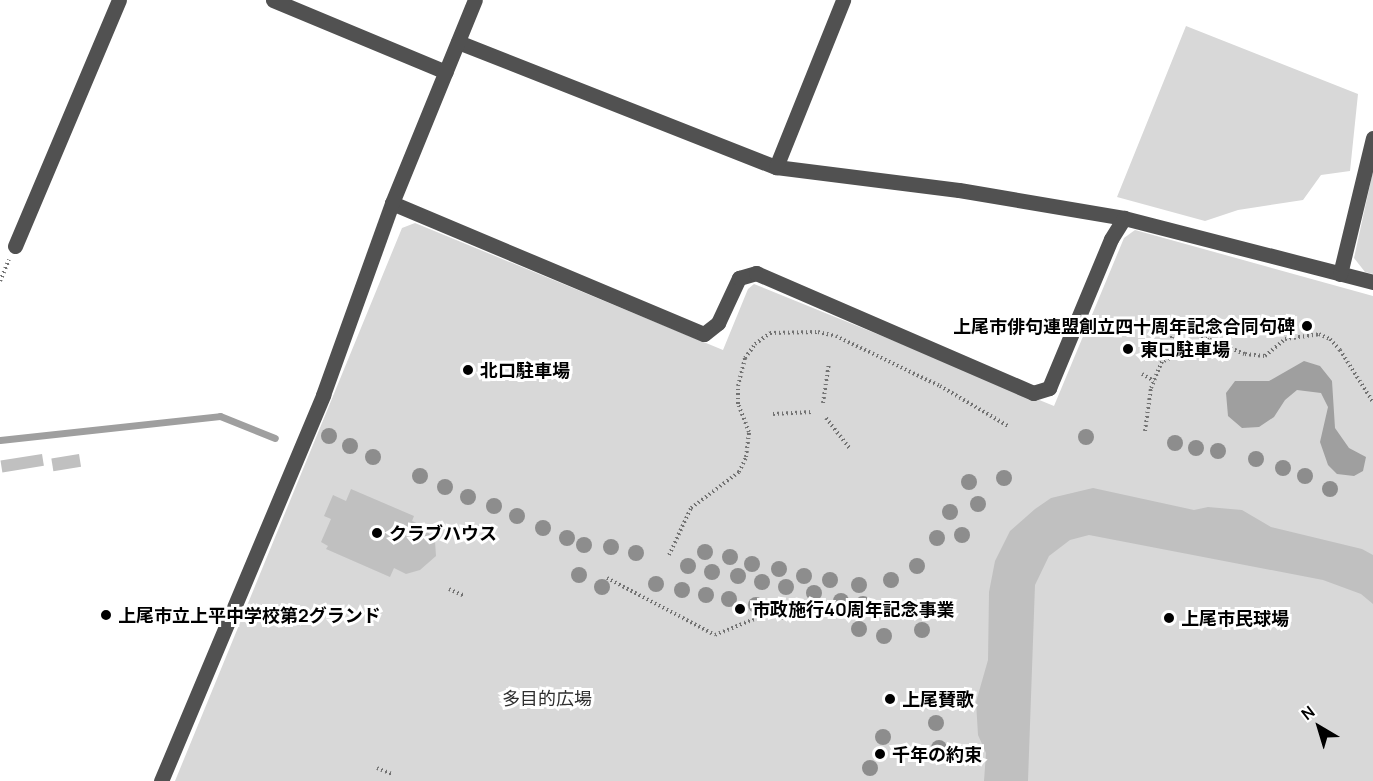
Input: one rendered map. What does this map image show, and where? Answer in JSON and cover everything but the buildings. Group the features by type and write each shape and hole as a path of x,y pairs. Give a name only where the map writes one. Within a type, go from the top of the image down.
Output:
{"street":[{"path":"15,246 119,0"},
{"path":"273,0 446,72"},
{"path":"161,781 323,394 392,203 474,0"},
{"path":"776,167 843,0"},
{"path":"458,42 776,167 959,190 1124,218 1373,282"},
{"path":"1340,274 1373,138"},
{"path":"392,203 704,334 718,323 739,278 756,273 1033,393 1049,388 1110,239 1124,218"}],"path":[{"path":"1164,321 1245,354 1265,356 1285,339 1319,334 1340,350 1373,402"},
{"path":"1163,361 1209,340 1219,321"},
{"path":"1145,431 1155,381 1176,327"},
{"path":"669,555 691,508 739,472 746,457 749,432 738,404 738,386 745,358 755,344 770,333 818,332 836,336 940,386 1008,426"},
{"path":"823,403 829,363"},
{"path":"1142,374 1155,381"},
{"path":"772,414 812,412"},
{"path":"826,418 850,449"},
{"path":"607,579 715,634 769,613"},
{"path":"449,589 465,596"},
{"path":"377,768 392,774"}],"green space":[{"path":"1186,26 1358,94 1350,171 1321,175 1303,200 1238,210 1205,221 1117,197"},
{"path":"1373,171 1373,274 1365,272 1354,258"},
{"name":"多目的広場","path":"415,223 723,350 748,289 754,284 1054,406 1124,238 1135,230 1373,296 1373,781 175,781 402,228"}],"shaded area":[{"path":"1304,361 1320,366 1332,381 1335,428 1349,448 1366,457 1363,471 1354,476 1337,474 1328,465 1320,442 1328,407 1321,393 1297,390 1285,400 1274,417 1259,427 1242,428 1228,416 1226,393 1235,381 1269,381"}],"waterway":[{"path":"0,440 220,416 275,438"}],"place":[{"name":"上尾市俳句連盟創立四十周年記念合同句碑","path":"1307,326"},
{"name":"東口駐車場","path":"1128,349"},
{"name":"北口駐車場","path":"468,370"},
{"name":"クラブハウス","path":"377,533"},
{"name":"市政施行40周年記念事業","path":"740,609"},
{"name":"上尾市立上平中学校第2グランド","path":"106,615"},
{"name":"上尾市民球場","path":"1169,618"},
{"name":"上尾賛歌","path":"890,699"},
{"name":"千年の約束","path":"880,754"}]}
